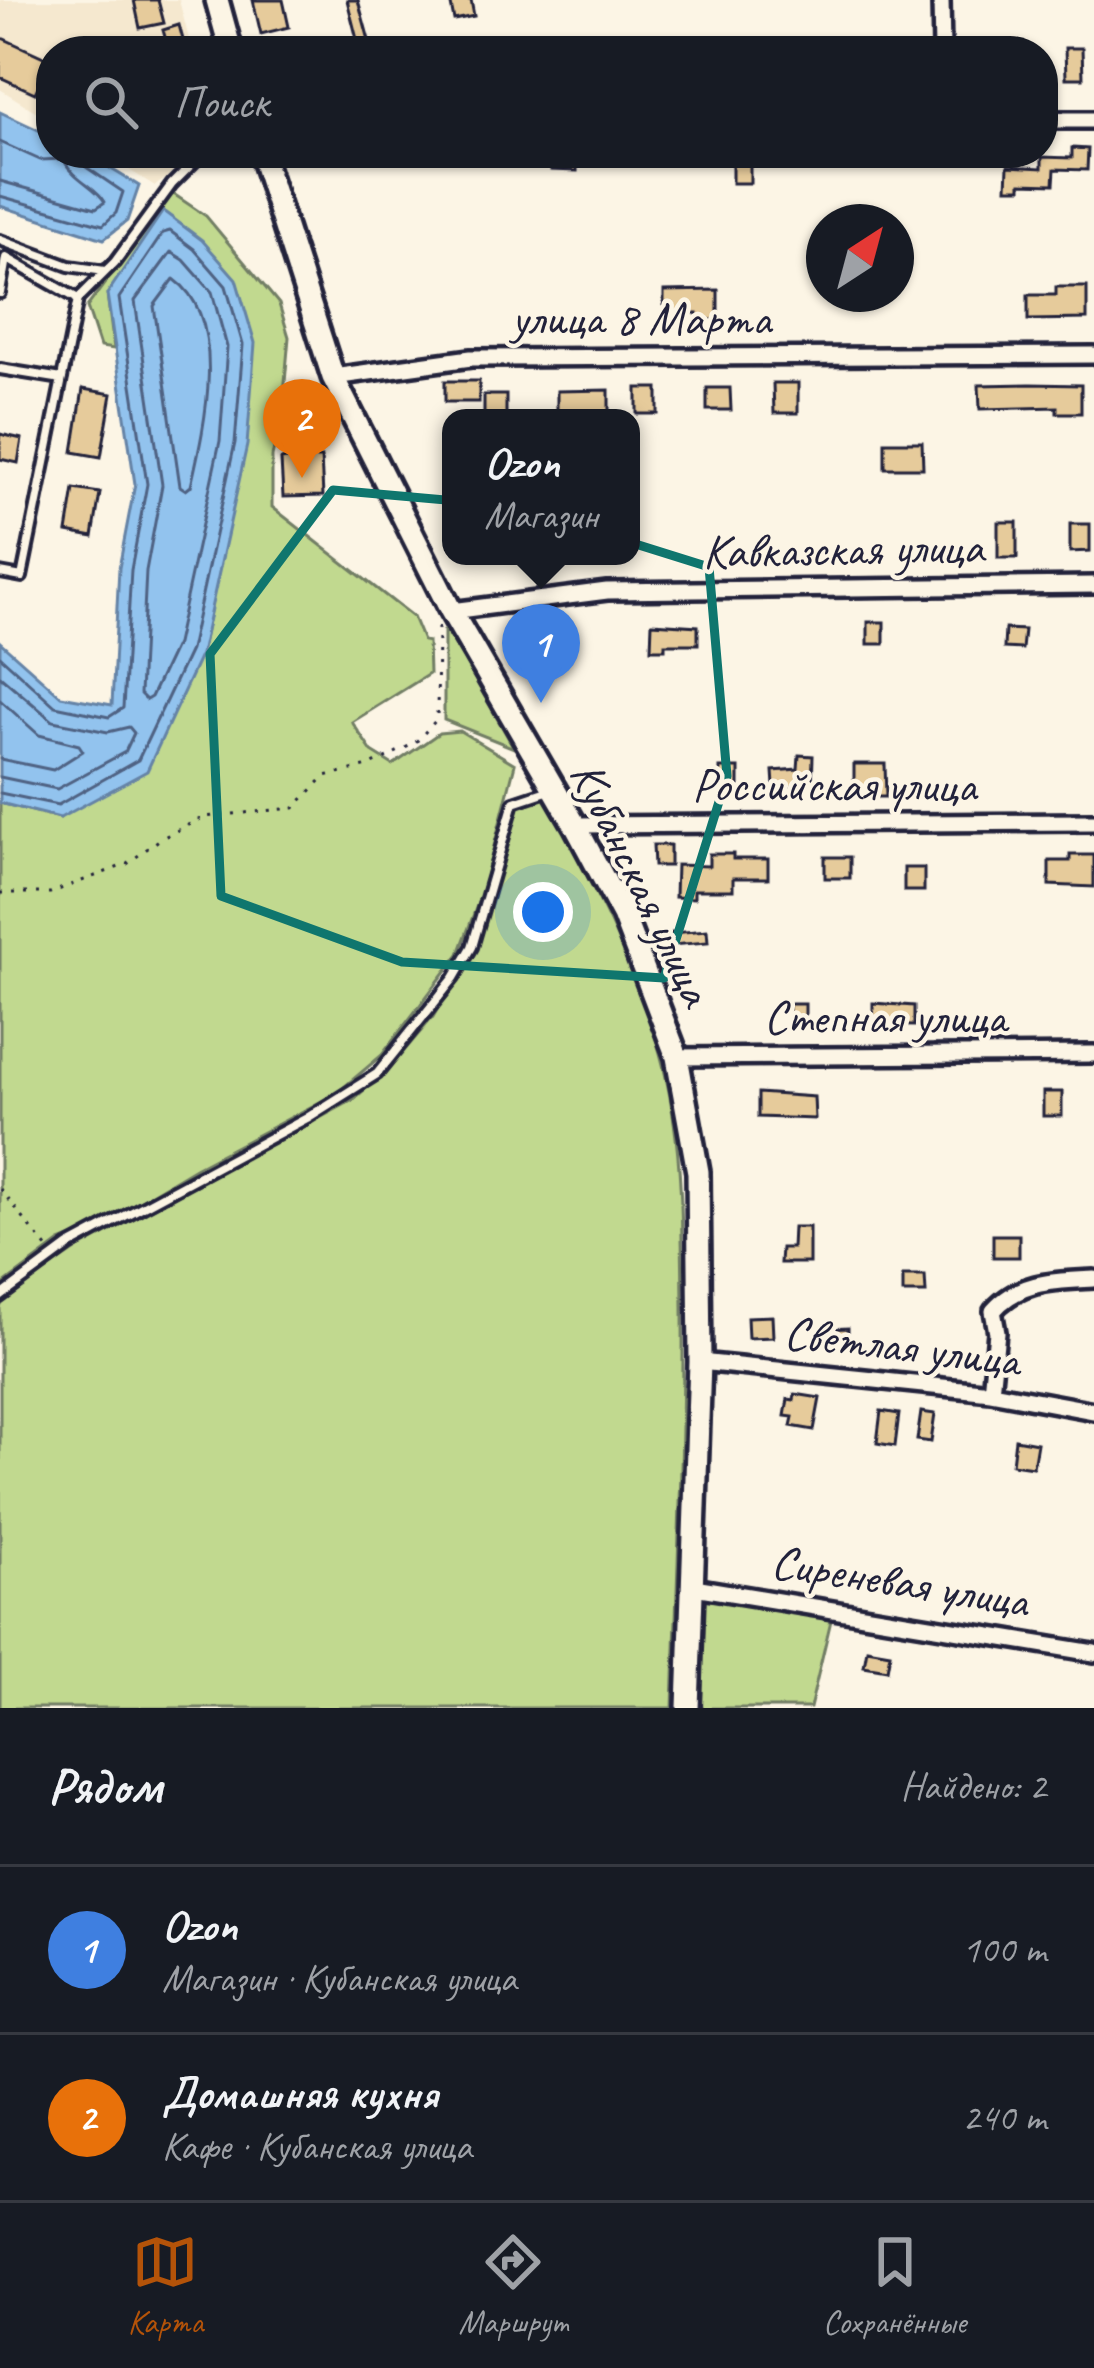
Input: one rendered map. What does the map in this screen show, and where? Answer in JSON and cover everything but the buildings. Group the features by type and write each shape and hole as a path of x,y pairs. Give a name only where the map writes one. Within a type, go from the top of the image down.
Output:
{"main road":[{"path":"217,0 227,36"},
{"name":"Кубанская улица","path":"266,168 333,377 451,611 623,915 677,1057 698,1172 700,1362 688,1708"}],"street":[{"path":"941,0 942,36"},
{"path":"1058,120 1094,121"},
{"name":"улица 8 Марта","path":"333,377 471,358 1094,355"},
{"name":"Кавказская улица","path":"451,611 607,591 1094,585"},
{"name":"Российская улица","path":"575,825 1094,822"},
{"name":"Степная улица","path":"677,1057 1094,1054"},
{"path":"991,1392 997,1332 993,1310 1004,1298 1037,1282 1094,1280"},
{"name":"Светлая улица","path":"700,1362 991,1392 1094,1411"},
{"name":"Сиреневая улица","path":"694,1587 1094,1652"}],"lane":[{"path":"0,574 22,578 78,299 188,168"},
{"path":"0,240 69,266 106,271"},
{"path":"0,293 6,258 78,299"},
{"path":"0,369 62,379"},
{"path":"0,1297 53,1256 307,1118 377,1074 454,978 472,947 514,802 554,789"}],"path":[{"path":"0,893 50,893 108,872 204,817 294,808 325,776 369,766 416,743 437,719 438,626 451,611"},
{"path":"0,1189 53,1256"}],"highlighted area":[{"path":"333,490 514,506 709,567 727,776 664,978 402,962 221,896 210,654"}],"shaded area":[{"path":"0,0 179,0 188,36 36,36 36,112 0,89"},
{"path":"126,168 175,168 155,186"}],"green space":[{"path":"172,193 206,216 279,304 289,337 272,457 272,507 413,617 423,641 428,642 429,674 352,722 372,752 393,765 439,733 460,731 515,764 483,889 459,954 382,1055 337,1093 91,1230 60,1242 0,1287 0,803 60,818 201,654 222,554 107,294 114,349 100,347 87,307"},
{"path":"444,631 450,635 514,748 444,720"},
{"path":"545,796 638,986 660,1053 673,1116 681,1211 683,1357 673,1708 0,1708 0,1307 6,1298 76,1250 353,1100 394,1063 433,1017 479,938 521,802"},
{"path":"701,1593 832,1616 810,1708 698,1708"}],"water":[{"path":"0,112 36,129 36,168 110,168 139,186 127,221 104,239 0,206"},
{"path":"163,211 202,240 236,279 255,343 247,445 201,654 147,771 60,818 0,803 0,642 61,696 112,705 119,568 135,484 107,294"}],"place":[{"name":"Домашняя кухня","path":"302,478"},
{"name":"Ozon","path":"541,703"}]}
